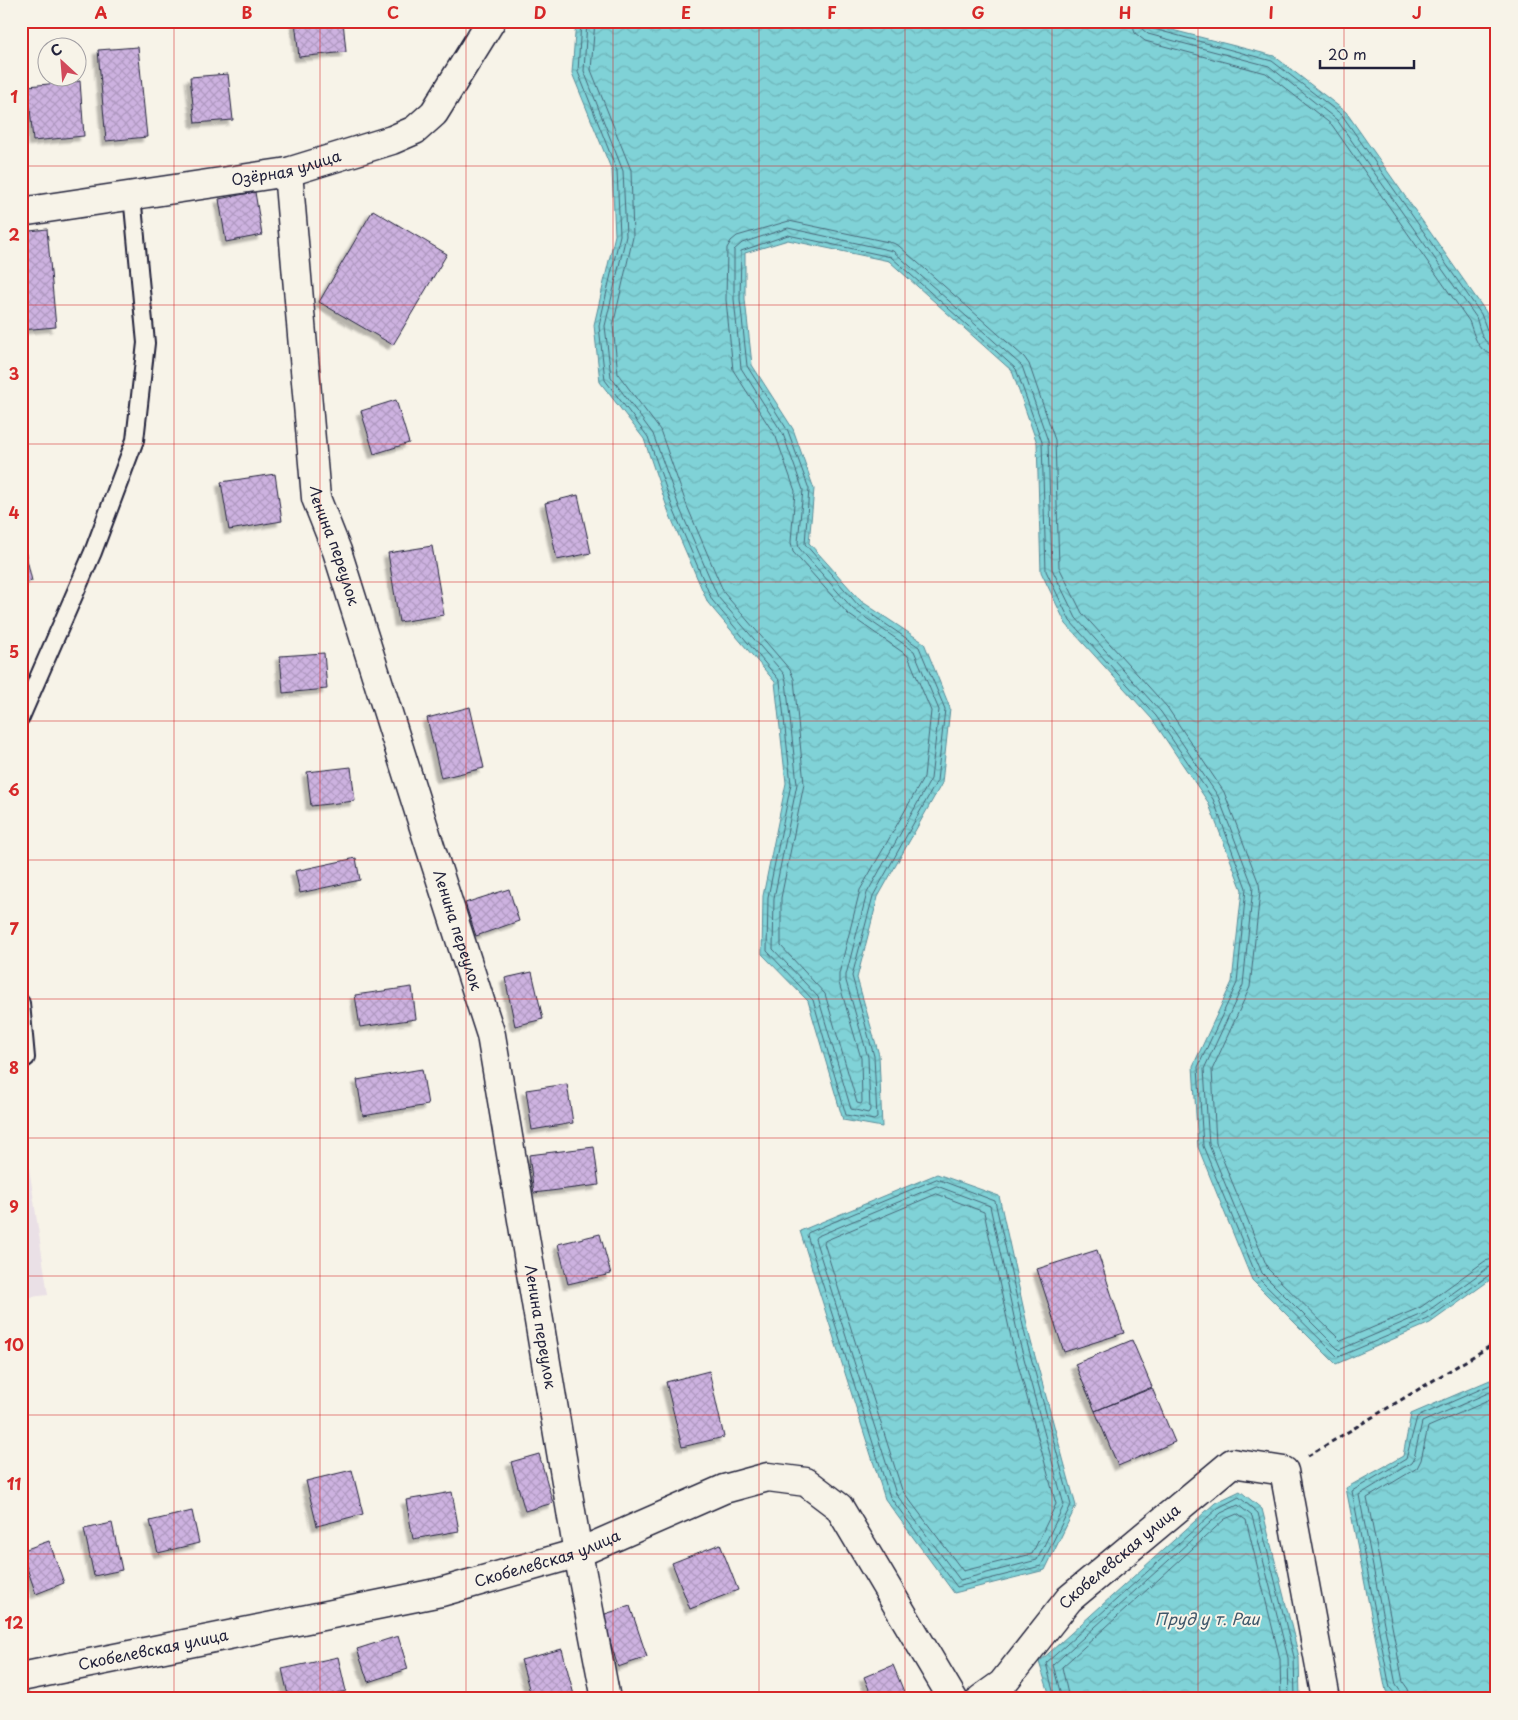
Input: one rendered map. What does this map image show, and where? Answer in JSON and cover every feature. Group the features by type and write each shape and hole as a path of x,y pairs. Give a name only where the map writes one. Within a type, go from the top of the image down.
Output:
{"street":[{"name":"Озёрная улица","path":"21,212 288,172 392,140 415,130 434,113 491,21"},
{"name":"Ленина переулок","path":"288,172 316,498 337,551 491,1034 578,1553 606,1699"},
{"name":"Скобелевская улица","path":"981,1699 1002,1684 1069,1599 1232,1463 1284,1471"},
{"path":"1284,1471 1326,1699"},
{"name":"Скобелевская улица","path":"21,1677 441,1592 578,1553 724,1489 768,1477 806,1482 839,1507 954,1699"}],"lane":[{"path":"21,717 93,552 135,440 146,343 132,195"},
{"path":"21,1003 26,1058"}],"path":[{"path":"1284,1471 1497,1342"}],"shaded area":[{"path":"21,1114 48,1295 21,1298"}],"water":[{"path":"576,21 1144,21 1274,56 1346,112 1486,312 1497,342 1497,1275 1430,1323 1336,1364 1252,1280 1198,1147 1193,1066 1232,982 1242,890 1208,802 1152,719 1066,624 1041,572 1037,443 1012,371 889,261 788,240 745,253 745,299 752,365 793,429 814,489 809,543 861,601 924,643 950,708 942,783 878,897 857,978 879,1055 882,1127 843,1120 808,1001 762,954 763,896 786,783 775,682 708,603 669,513 644,439 600,382 594,325 615,235 612,171 572,73"},
{"path":"937,1174 999,1196 1030,1338 1076,1506 1045,1570 954,1593 885,1499 800,1231"},
{"path":"1497,1377 1497,1699 1393,1699 1386,1691 1346,1488 1403,1456 1411,1414"},
{"name":"Пруд у т. Раи","path":"1240,1491 1262,1509 1299,1657 1300,1699 1051,1699 1039,1662 1215,1503"}],"building":[{"path":"295,21 343,21 346,52 299,57"},
{"path":"138,47 147,137 106,141 98,50"},
{"path":"228,74 233,120 195,123 190,77"},
{"path":"38,85 38,88 81,88 84,136 33,141 28,86"},
{"path":"255,192 262,235 226,242 219,199"},
{"path":"373,210 447,254 393,345 319,302"},
{"path":"47,229 56,327 21,330 21,232"},
{"path":"396,400 409,443 374,454 361,411"},
{"path":"275,474 282,521 229,530 221,482"},
{"path":"578,495 591,553 557,560 545,503"},
{"path":"21,533 32,581 21,584"},
{"path":"432,546 444,615 399,622 388,553"},
{"path":"324,653 327,689 283,693 280,656"},
{"path":"470,707 484,768 441,778 427,718"},
{"path":"351,767 355,801 311,806 307,772"},
{"path":"356,858 360,880 300,893 295,871"},
{"path":"509,889 519,921 476,936 465,903"},
{"path":"532,972 543,1019 515,1026 505,978"},
{"path":"412,987 416,1019 360,1027 355,995"},
{"path":"422,1069 428,1105 363,1116 357,1080"},
{"path":"567,1084 573,1123 532,1130 526,1090"},
{"path":"594,1147 599,1185 534,1193 529,1155"},
{"path":"600,1234 611,1274 568,1284 558,1244"},
{"path":"1097,1250 1124,1333 1064,1352 1037,1269"},
{"path":"1132,1340 1152,1387 1095,1411 1075,1364"},
{"path":"709,1371 724,1437 682,1447 666,1382"},
{"path":"1152,1388 1175,1442 1118,1466 1095,1411"},
{"path":"539,1454 553,1503 525,1511 511,1462"},
{"path":"352,1470 363,1514 317,1526 306,1481"},
{"path":"452,1492 459,1531 413,1539 406,1500"},
{"path":"192,1511 199,1543 158,1553 150,1521"},
{"path":"112,1523 122,1570 94,1576 84,1529"},
{"path":"49,1541 64,1583 36,1594 21,1551"},
{"path":"720,1544 738,1590 690,1609 672,1563"},
{"path":"630,1606 647,1657 618,1667 602,1615"},
{"path":"398,1636 408,1669 368,1682 357,1649"},
{"path":"562,1649 575,1699 532,1699 521,1660"},
{"path":"338,1657 346,1691 311,1699 289,1699 282,1669"},
{"path":"893,1665 907,1699 873,1699 864,1677"}]}
